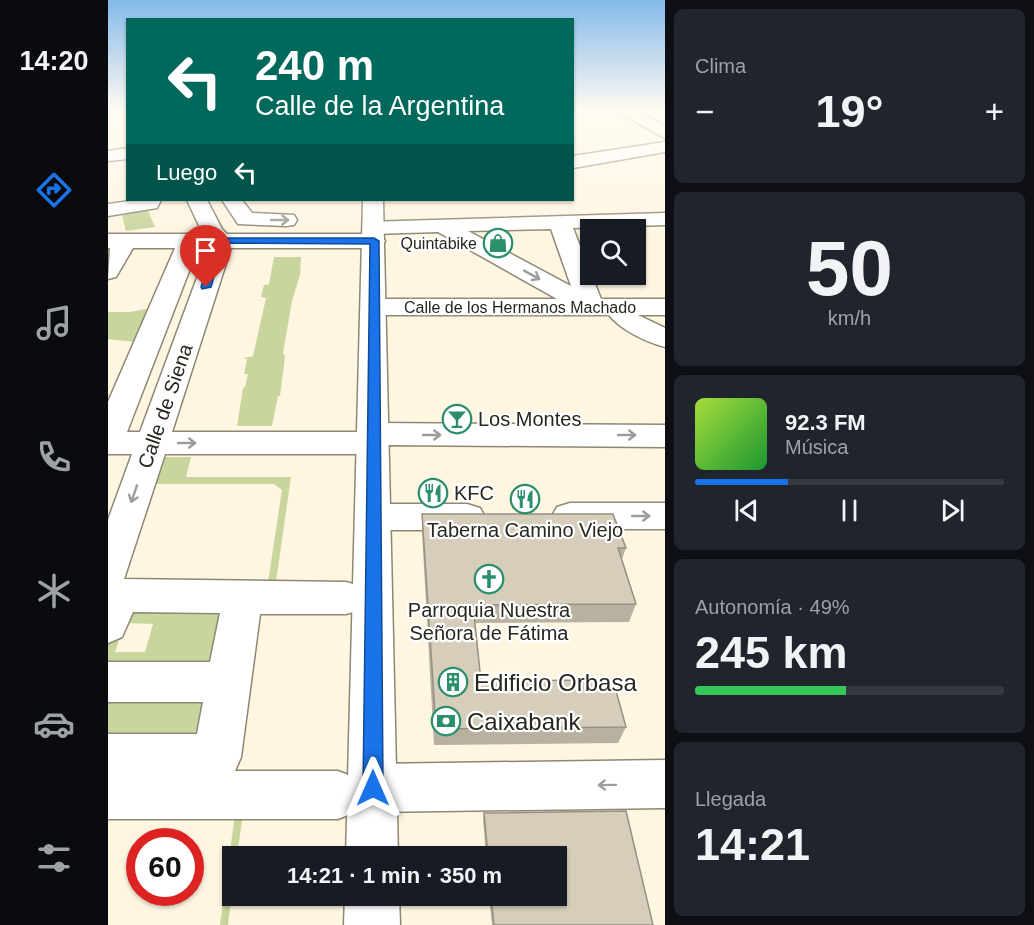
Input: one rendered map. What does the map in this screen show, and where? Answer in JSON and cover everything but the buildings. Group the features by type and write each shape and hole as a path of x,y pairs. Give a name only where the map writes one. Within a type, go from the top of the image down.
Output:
{"street":[{"path":"574,162 633,152"},
{"path":"108,156 126,153"},
{"path":"108,210 150,204 151,201"},
{"path":"197,201 216,236"},
{"path":"233,201 246,219"},
{"path":"216,236 246,219 308,220"},
{"path":"352,220 444,227 665,219"},
{"path":"108,272 117,241 190,240 374,222"},
{"path":"370,846 356,792 373,517 374,222"},
{"path":"560,223 595,307"},
{"path":"444,227 569,296 625,318 665,339"},
{"name":"Calle de Siena","path":"108,572 152,443 216,236"},
{"path":"190,240 108,441 152,443 665,436"},
{"name":"Calle de los Hermanos Machado","path":"374,307 665,307"},
{"path":"373,517 504,516"},
{"path":"538,516 665,516"},
{"path":"108,625 118,594 346,598"},
{"path":"214,776 243,597"},
{"path":"108,682 228,682"},
{"path":"108,758 214,776 356,792 665,784"},
{"path":"108,795 214,776"},
{"path":"372,906 372,925"}],"green space":[{"path":"147,208 155,227 126,231 121,212"},
{"path":"274,257 301,257 300,275 292,301 283,353 285,357 280,396 278,396 272,426 237,426 243,388 248,374 244,374 247,359 243,358 253,356 266,298 261,297 264,285 269,284"},
{"path":"151,308 136,342 108,339 108,312 130,312"},
{"path":"164,457 191,457 186,477 291,477 275,589 267,589 282,490 274,484 156,484"},
{"path":"232,601 225,671 108,676 108,643 119,640 115,652 145,652 153,624 125,623 120,603"},
{"path":"221,689 210,748 108,748 108,690"},
{"path":"244,806 238,846 231,846 236,807"},
{"path":"223,906 230,906 228,925 220,925"}],"place":[{"name":"Quintabike","path":"498,243"},
{"name":"Los Montes","path":"457,419"},
{"name":"KFC","path":"433,493"},
{"name":"Taberna Camino Viejo","path":"525,499"},
{"name":"Parroquia Nuestra Señora de Fátima","path":"489,579"},
{"name":"Edificio Orbasa","path":"453,682"},
{"name":"Caixabank","path":"446,721"}],"route":[{"path":"206,287 220,240 374,241 373,788"}]}
